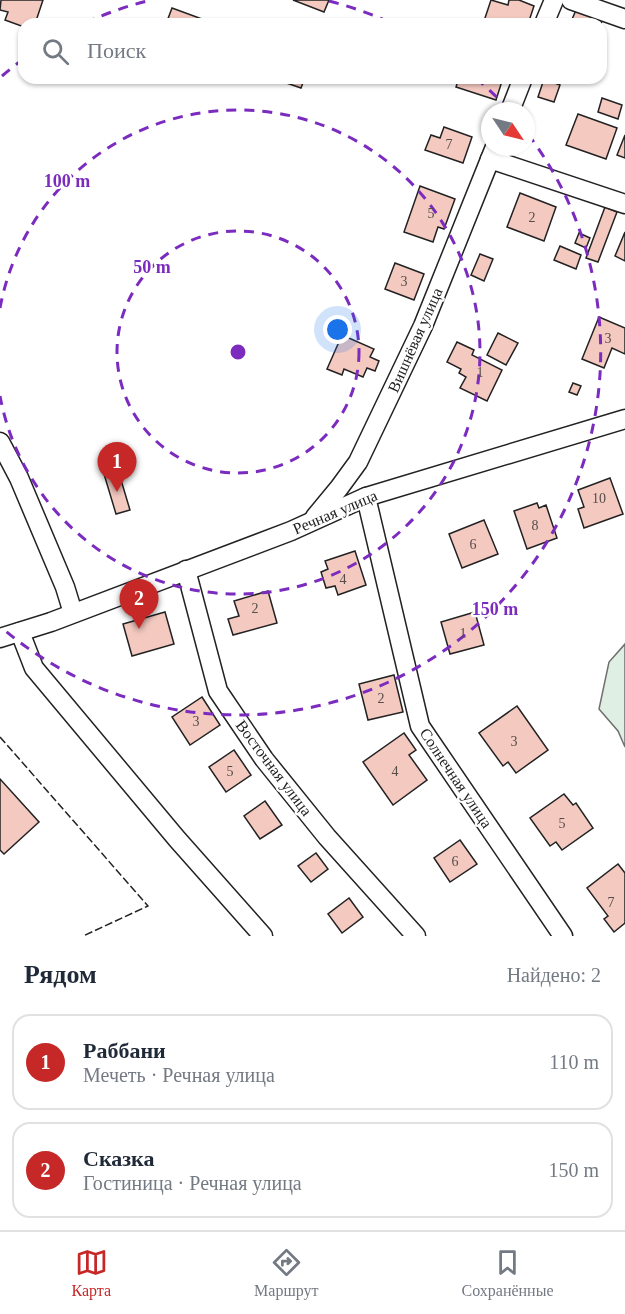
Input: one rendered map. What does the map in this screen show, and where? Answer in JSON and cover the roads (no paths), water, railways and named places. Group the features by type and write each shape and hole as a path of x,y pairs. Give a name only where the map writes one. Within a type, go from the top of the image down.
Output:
{"street":[{"path":"546,18 554,0"},
{"path":"572,0 625,19"},
{"path":"514,102 521,84"},
{"name":"Вишнёвая улица","path":"312,521 358,462 423,326 492,156"},
{"path":"501,156 625,204"},
{"name":"Речная улица","path":"0,638 51,622 291,531 366,497 625,419"},
{"path":"0,442 66,587 73,613"},
{"name":"Солнечная улица","path":"366,497 420,726 563,936"},
{"name":"Восточная улица","path":"186,570 218,691 264,759 327,837 416,936"},
{"path":"20,632 34,668 177,839 262,936"}],"place":[{"name":"Раббани","path":"117,492"},
{"name":"Сказка","path":"139,629"}]}
